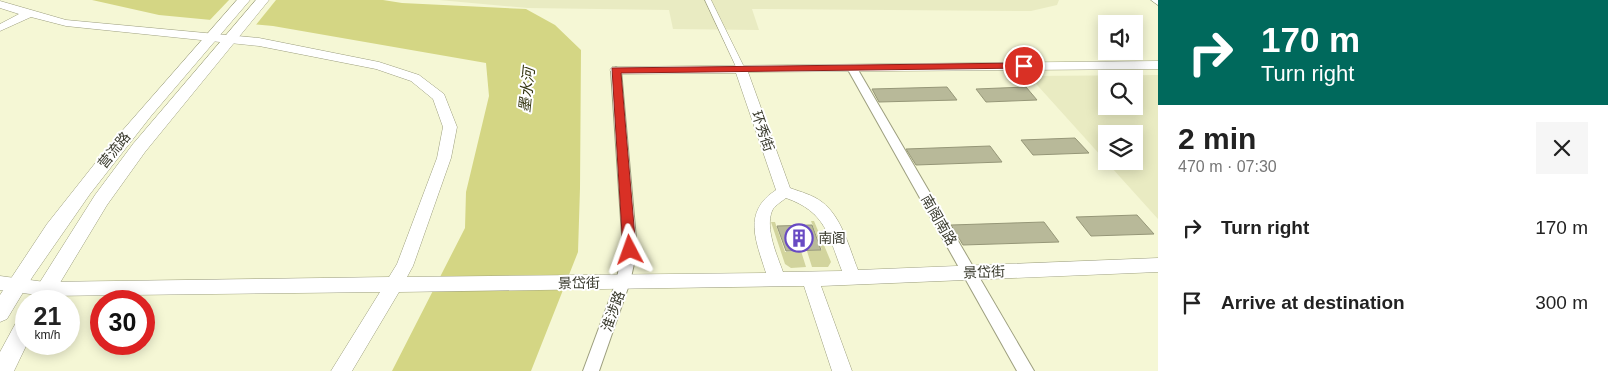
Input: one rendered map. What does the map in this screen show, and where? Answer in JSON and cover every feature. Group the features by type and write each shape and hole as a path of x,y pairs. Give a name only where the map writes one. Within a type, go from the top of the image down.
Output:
{"main road":[{"name":"营流路","path":"44,290 101,200 225,32 244,0"},
{"name":"营流路","path":"0,313 8,284 112,153 225,32 263,0"},
{"path":"2,371 15,346"}],"street":[{"path":"708,0 741,69"},
{"path":"0,4 66,24 225,32 379,66 415,78 439,97 450,127 444,158 405,266 340,371"},
{"path":"0,28 29,14"},
{"path":"616,70 1158,64"},
{"name":"南阁南路","path":"852,68 1026,371"},
{"name":"环秀街","path":"741,69 784,192"},
{"name":"淮涉路","path":"591,371 623,282 630,250 616,70"},
{"path":"777,280 761,224 764,209 772,200 784,192 803,198 820,208 830,222 853,277"},
{"name":"景岱街","path":"80,294 423,285 777,280 1158,265"},
{"path":"810,279 842,371"},
{"name":"景岱街","path":"8,284 26,290"}],"shaded area":[{"path":"439,0 1059,0 1057,5 1031,11 752,9 759,30 673,29 669,10 528,8"},
{"path":"1098,75 1098,115 1143,115 1143,75 1158,75 1158,219 1114,170 1143,170 1143,125 1098,125 1098,152 1029,76"},
{"path":"811,221 814,221 831,262 828,267 812,267 807,251 822,250"},
{"path":"771,222 775,222 785,252 801,251 806,267 791,268 785,264"}],"water":[{"name":"墨水河","path":"92,0 383,0 402,3 526,9 555,25 581,50 578,252 531,371 392,371 465,228 466,192 489,96 486,63 273,26 159,15"}],"pier":[{"path":"229,0 276,0 255,26 207,23"}],"building":[{"path":"947,87 957,100 879,102 872,89"},
{"path":"1026,87 1037,100 986,102 976,89"},
{"path":"1075,138 1089,153 1033,155 1021,140"},
{"path":"990,146 1002,162 916,165 906,149"},
{"path":"1137,215 1154,234 1091,236 1076,217"},
{"path":"1044,222 1059,242 963,245 951,225"},
{"name":"南阁","path":"812,225 821,250 786,251 777,226"}],"place":[{"name":"南阁","path":"799,238"}],"route":[{"path":"630,250 616,70 1024,66"}]}
